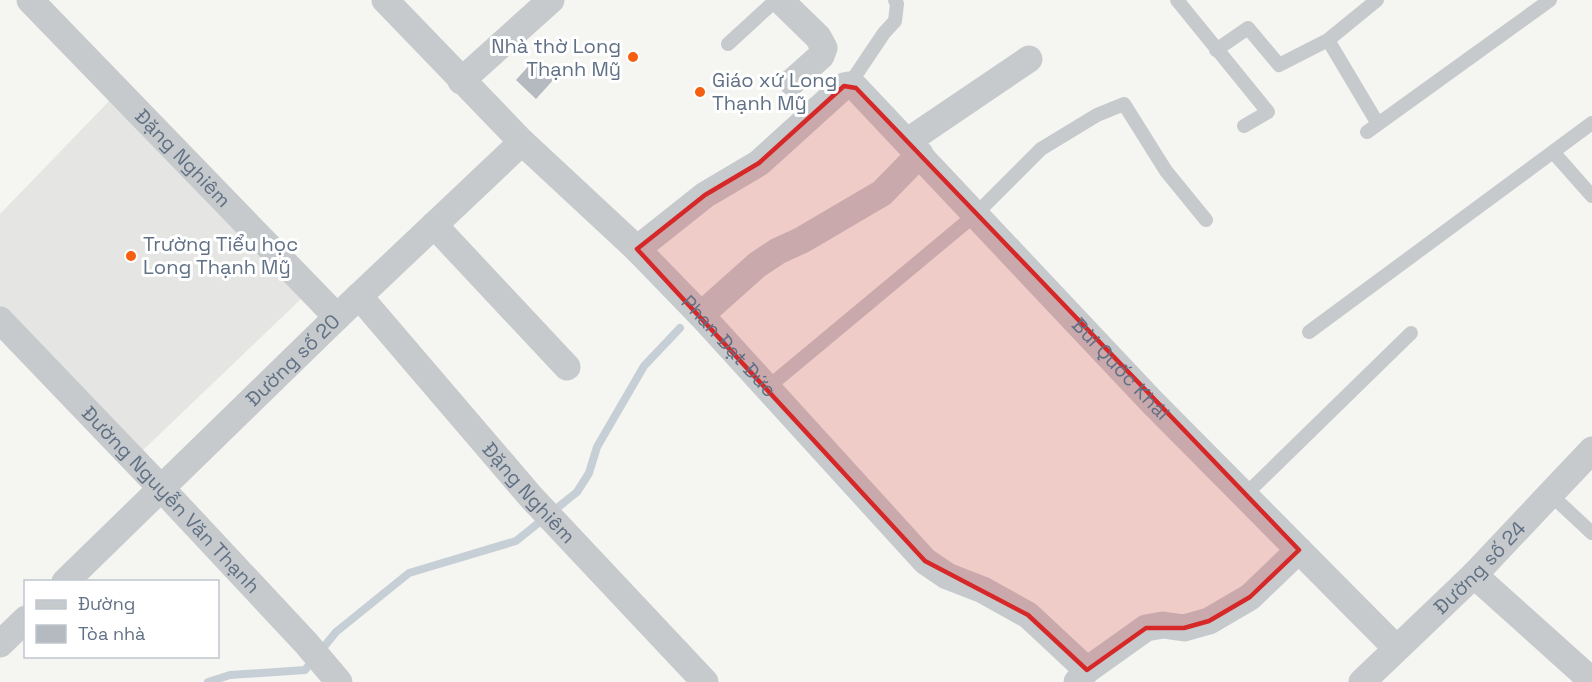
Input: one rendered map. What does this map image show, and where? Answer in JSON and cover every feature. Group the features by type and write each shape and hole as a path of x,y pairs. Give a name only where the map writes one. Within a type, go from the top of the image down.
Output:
{"street":[{"name":"Đặng Nghiêm","path":"30,0 337,317"},
{"name":"Phan Đạt Đức","path":"385,0 522,142 637,249 926,561 947,576 983,590 1028,615 1082,676"},
{"path":"461,81 551,0"},
{"path":"778,0 818,37 824,48 821,57 792,82"},
{"path":"702,317 757,265 882,193 914,148 1029,58"},
{"path":"637,249 705,195 759,163 844,86 849,85"},
{"name":"Bùi Quốc Khái","path":"849,85 856,88 914,148 1152,402 1396,648"},
{"name":"Đường số 20","path":"67,580 337,317 522,142"},
{"path":"434,225 567,367"},
{"name":"Đặng Nghiêm","path":"359,296 531,497 705,682"},
{"name":"Đường Nguyễn Văn Thạnh","path":"0,320 162,489 334,676"},
{"name":"Đường số 24","path":"1362,682 1474,575 1592,450"},
{"path":"1082,676 1146,628 1163,625 1184,628 1209,621 1250,597 1299,550"},
{"path":"1474,575 1592,681"},
{"path":"0,644 24,621"}],"lane":[{"path":"728,44 778,0"},
{"path":"849,85 884,33 895,21 897,4 895,0"},
{"path":"1177,0 1268,112 1244,126"},
{"path":"1216,50 1248,28 1279,65 1328,40 1377,0"},
{"path":"1328,40 1373,128 1550,0"},
{"path":"767,388 976,214 1041,149 1097,116 1124,104 1166,171 1206,220"},
{"path":"1309,332 1592,123"},
{"path":"1553,152 1592,196"},
{"path":"1244,496 1411,333"},
{"path":"1551,495 1592,533"}],"highlighted area":[{"path":"844,86 856,88 1299,550 1250,597 1209,621 1184,628 1146,628 1087,670 1028,615 925,561 637,249 705,195 759,163"}],"shaded area":[{"name":"Trường Tiểu học Long Thạnh Mỹ","path":"114,96 302,298 139,454 0,309 0,214"}],"building":[{"path":"535,59 555,78 536,99 516,80"}],"waterway":[{"path":"208,682 230,675 305,670 336,632 409,573 516,541 577,492 589,473 597,447 644,366 680,328"}],"place":[{"name":"Nhà thờ Long Thạnh Mỹ","path":"633,57"},
{"name":"Giáo xứ Long Thạnh Mỹ","path":"700,92"},
{"name":"Trường Tiểu học Long Thạnh Mỹ","path":"131,256"}]}
